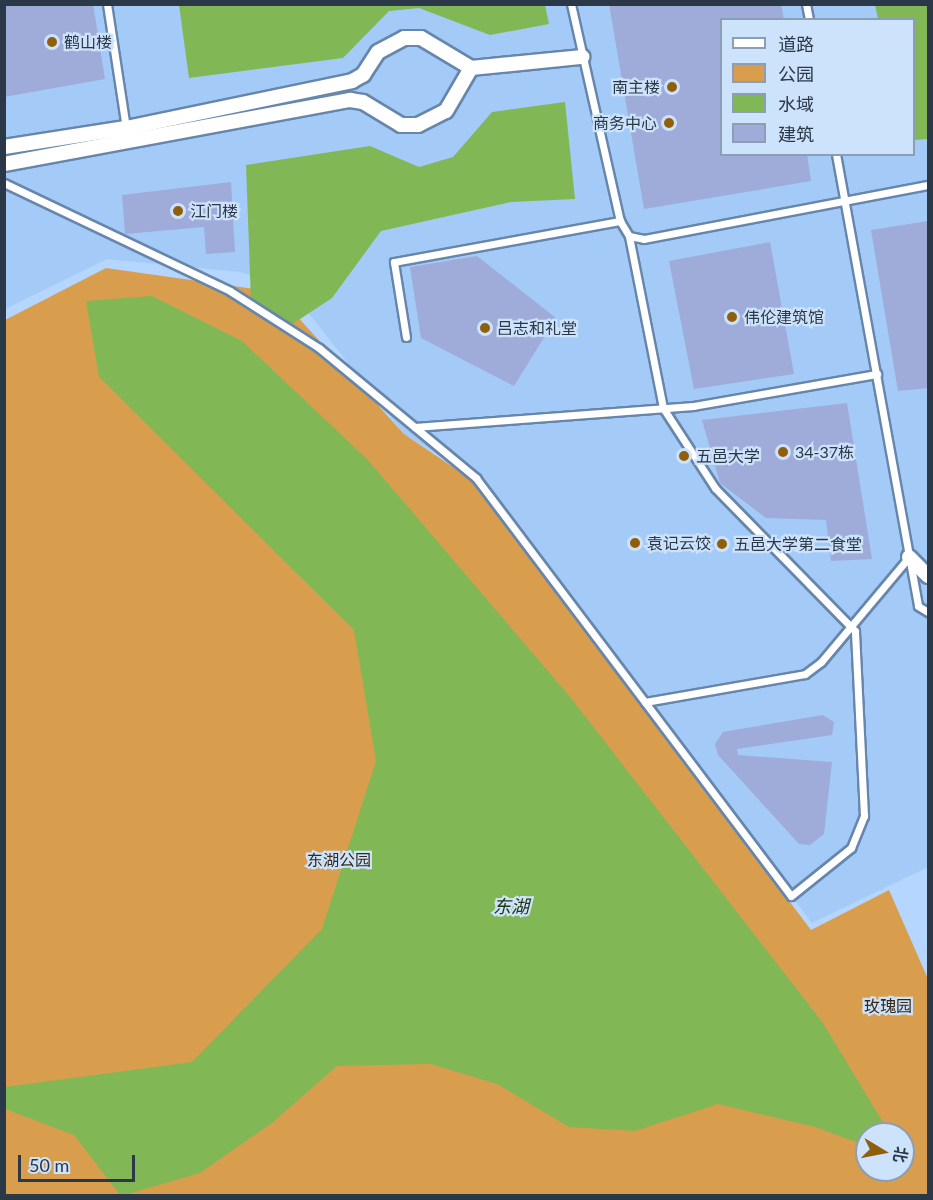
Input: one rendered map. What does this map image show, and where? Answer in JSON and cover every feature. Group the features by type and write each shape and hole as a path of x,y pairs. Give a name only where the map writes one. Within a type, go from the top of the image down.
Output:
{"street":[{"path":"4,147 126,128 352,81 363,75 378,52 404,38 421,38 471,68 582,57"},
{"path":"4,164 350,100 363,102 401,125 418,125 446,111 471,68"},
{"path":"909,557 928,576"}],"lane":[{"path":"107,4 126,128"},
{"path":"4,183 230,291 319,348 476,478 791,896 851,848 864,816 855,631 715,488 663,408 629,236 620,221 571,4"},
{"path":"836,156 918,606 928,612"},
{"path":"629,236 644,239 844,198 928,185"},
{"path":"406,337 394,262 620,221"},
{"path":"416,427 693,406 877,374"},
{"path":"645,702 805,674 821,662 909,557"}],"shaded area":[{"name":"五邑大学","path":"5,5 928,5 928,867 812,923 476,478 404,434 307,311 276,282 239,272 107,259 5,309"}],"green space":[{"name":"东湖公园","path":"106,268 275,292 404,434 472,480 811,930 889,890 928,979 928,1195 5,1196 5,320"}],"water":[{"path":"179,5 545,5 549,24 490,35 419,8 389,11 343,58 189,78"},
{"path":"875,5 928,5 928,139 915,140 915,18 878,18"},
{"path":"565,102 575,199 511,202 381,231 332,298 291,325 251,301 246,165 370,146 419,167 453,157 492,112"},
{"name":"东湖","path":"152,296 242,341 368,460 571,698 823,1023 883,1122 855,1122 855,1142 815,1127 718,1104 635,1131 569,1127 497,1084 431,1064 337,1066 272,1123 200,1173 121,1196 74,1135 5,1109 5,1087 192,1062 322,929 376,761 354,630 99,377 86,301"}],"building":[{"name":"鹤山楼","path":"4,4 93,4 105,79 4,97"},
{"name":"南主楼","path":"609,4 781,4 784,18 720,18 720,156 807,156 811,181 644,209"},
{"name":"江门楼","path":"231,182 235,252 206,254 204,227 125,234 122,195"},
{"path":"928,221 928,388 898,391 871,230"},
{"name":"伟伦建筑馆","path":"770,242 794,374 694,389 669,261"},
{"name":"吕志和礼堂","path":"477,256 556,318 514,386 421,338 410,267"},
{"name":"34-37栋","path":"847,403 872,559 831,561 826,520 766,518 720,483 702,420"},
{"path":"823,715 834,722 832,735 737,749 738,755 832,762 824,834 810,845 799,844 718,755 715,744 723,732"}],"place":[{"name":"鹤山楼","path":"52,42"},
{"name":"南主楼","path":"672,87"},
{"name":"商务中心","path":"669,123"},
{"name":"江门楼","path":"178,211"},
{"name":"伟伦建筑馆","path":"732,317"},
{"name":"吕志和礼堂","path":"485,328"},
{"name":"34-37栋","path":"783,452"},
{"name":"五邑大学","path":"684,456"},
{"name":"袁记云饺","path":"635,543"},
{"name":"五邑大学第二食堂","path":"722,544"}],"park label":[{"name":"玫瑰园","path":"888,1006"}]}
